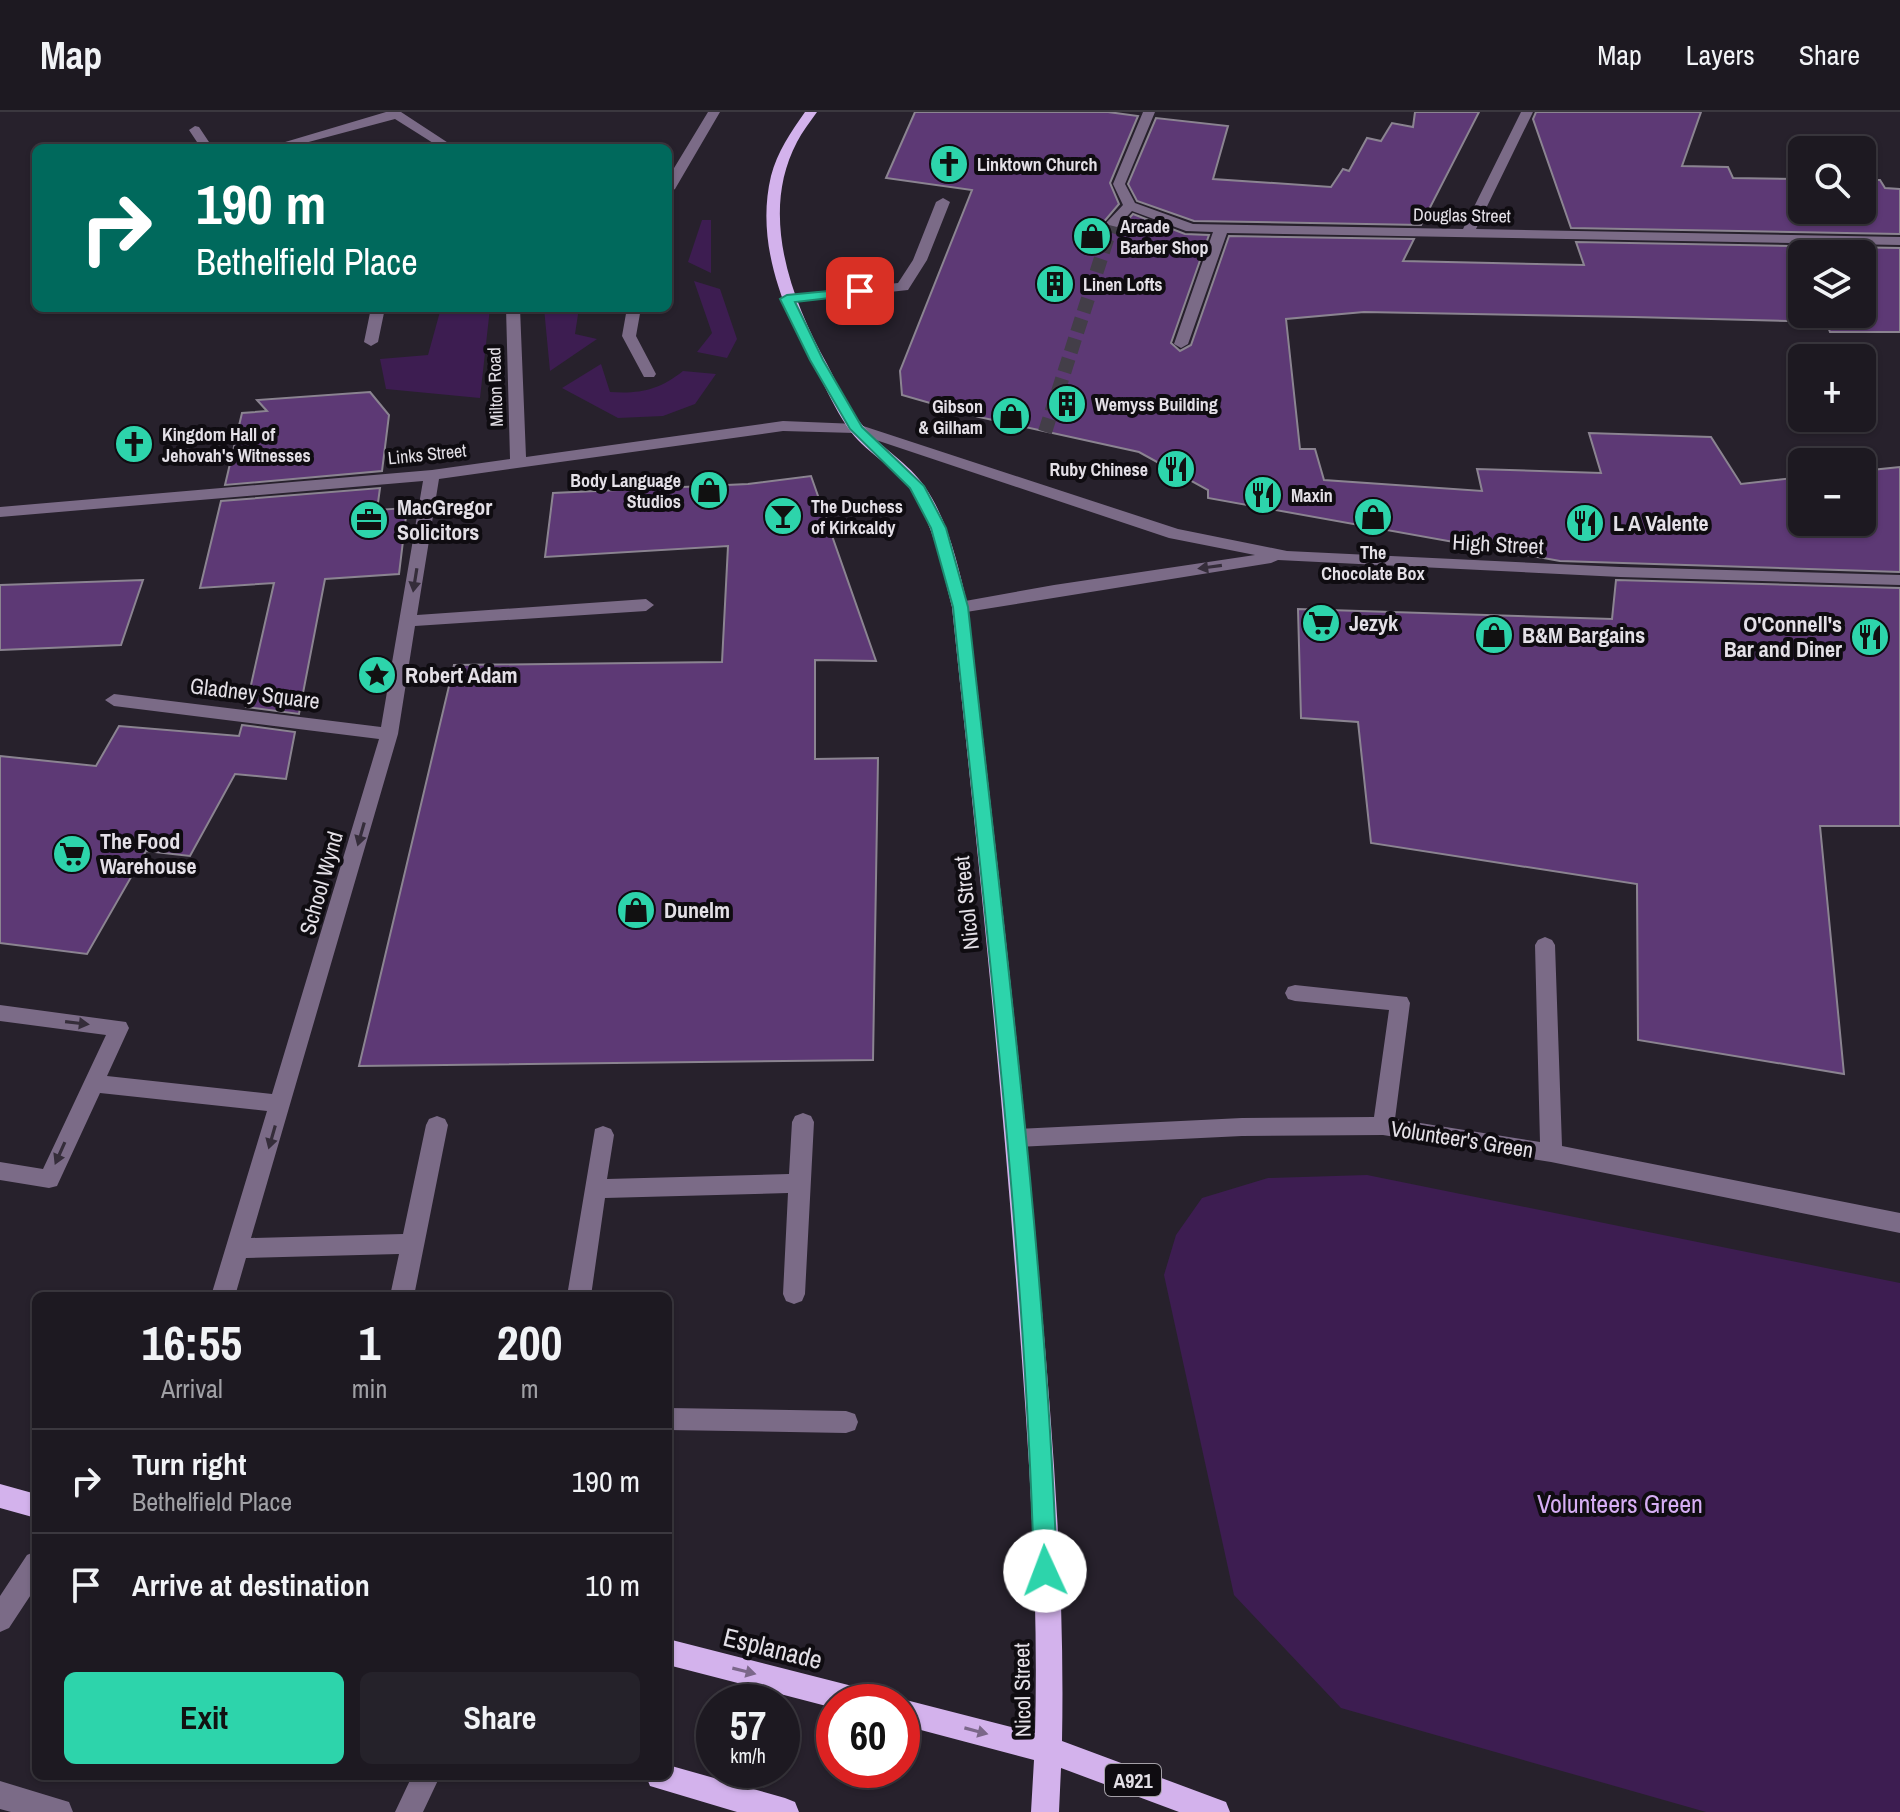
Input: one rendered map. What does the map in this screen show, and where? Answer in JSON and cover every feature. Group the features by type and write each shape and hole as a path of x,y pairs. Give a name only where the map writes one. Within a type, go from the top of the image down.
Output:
{"main road":[{"name":"Nicol Street","path":"811,112 798,126 773,183 774,245 787,299 816,360 857,429 916,486 939,528 960,607 1017,1138 1042,1457 1049,1750 1045,1812"},
{"path":"0,1496 32,1505"},
{"name":"Esplanade","path":"672,1653 816,1690"},
{"name":"A921","path":"920,1717 1049,1750 1216,1812"},
{"path":"672,1779 785,1812"}],"street":[{"path":"672,182 714,112"},
{"path":"1112,224 1130,206 1119,184 1149,112"},
{"path":"1468,232 1527,112"},
{"path":"286,144 395,114 444,144"},
{"path":"195,130 204,144"},
{"path":"787,299 903,287 920,260 943,202"},
{"name":"Douglas Street","path":"1130,206 1191,228 1221,230 1900,241"},
{"path":"1181,344 1221,230"},
{"path":"371,342 377,312"},
{"name":"Milton Road","path":"513,312 518,464"},
{"path":"633,312 629,336 649,374"},
{"name":"Links Street","path":"0,512 432,475 783,426 857,429"},
{"name":"High Street","path":"857,429 1175,534 1287,556 1620,572 1900,580"},
{"name":"School Wynd","path":"224,1292 240,1248 389,734 432,475"},
{"name":"High Street","path":"960,607 1287,556"},
{"path":"408,621 646,605"},
{"name":"Gladney Square","path":"114,700 389,734"},
{"path":"1545,945 1551,1153"},
{"path":"1295,993 1400,1003 1383,1126"},
{"path":"0,1013 119,1028 49,1179 0,1171"},
{"path":"92,1083 282,1104"},
{"path":"794,1294 803,1122"},
{"path":"403,1292 437,1125"},
{"name":"Volunteer's Green","path":"1017,1138 1242,1127 1383,1126 1551,1153 1900,1223"},
{"path":"580,1292 603,1135"},
{"path":"595,1189 799,1183"},
{"path":"240,1248 412,1244"},
{"path":"672,1419 846,1422"},
{"path":"0,1619 32,1570"},
{"path":"409,1812 424,1780"},
{"path":"0,1795 59,1812"}],"green space":[{"path":"702,220 711,220 711,273 688,262"},
{"path":"694,281 720,289 737,339 727,358 697,352 712,333"},
{"path":"440,312 490,312 480,398 386,389 380,359 428,355"},
{"path":"544,312 578,312 575,334 597,339 550,371"},
{"path":"601,364 610,392 649,389 666,383 683,371 716,374 695,404 663,416 618,418 562,388"},
{"name":"Volunteers Green","path":"1367,1175 1900,1283 1900,1812 1706,1812 1341,1708 1234,1595 1164,1275 1176,1235 1202,1198 1268,1178"}],"building":[{"path":"915,112 1108,112 1138,116 1110,183 1119,204 1102,224 1119,229 1133,214 1185,234 1209,235 1171,343 1180,351 1191,345 1229,236 1414,239 1403,261 1584,265 1576,242 1788,246 1788,321 1364,312 1286,319 1300,449 1315,449 1324,480 1482,491 1477,469 1601,473 1589,433 1711,437 1741,484 1788,479 1788,536 1876,536 1876,470 1900,467 1900,572 1560,561 1208,498 1208,490 1139,452 979,417 902,395 900,371 972,190 886,178"},
{"path":"1415,112 1479,112 1421,225 1194,221 1137,201 1128,184 1156,118 1228,126 1213,179 1331,187 1343,169 1349,171 1367,138 1381,141 1392,123 1413,127"},
{"path":"1536,112 1701,112 1682,166 1728,167 1733,178 1788,179 1788,224 1876,224 1876,180 1880,180 1885,188 1900,189 1900,234 1571,228 1533,119"},
{"path":"1876,248 1900,248 1900,332 1830,332 1828,328 1876,328"},
{"path":"370,392 389,415 382,471 225,485 242,413 267,411 257,400"},
{"name":"Dunelm","path":"811,476 876,661 815,660 815,759 878,758 873,1060 359,1066 454,665 722,662 728,546 545,557 553,493 748,484"},
{"path":"380,488 377,510 407,508 399,574 325,579 299,714 246,707 274,583 200,588 221,501"},
{"path":"143,580 121,645 0,650 0,585"},
{"path":"1616,580 1900,588 1900,826 1820,826 1844,1074 1638,1040 1637,884 1371,843 1358,722 1301,718 1298,609 1612,619"},
{"name":"The Food Warehouse","path":"242,725 295,732 286,779 235,774 190,856 146,851 87,954 0,943 0,756 96,766 119,726 239,736"}],"tunnel":[{"path":"1045,432 1112,224"}],"place":[{"name":"Linktown Church","path":"949,164"},
{"name":"Arcade Barber Shop","path":"1092,236"},
{"name":"Linen Lofts","path":"1055,284"},
{"name":"Wemyss Building","path":"1067,404"},
{"name":"Gibson & Gilham","path":"1011,416"},
{"name":"Kingdom Hall of Jehovah's Witnesses","path":"134,444"},
{"name":"Ruby Chinese","path":"1176,469"},
{"name":"Body Language Studios","path":"709,490"},
{"name":"Maxin","path":"1263,495"},
{"name":"The Duchess of Kirkcaldy","path":"783,516"},
{"name":"The Chocolate Box","path":"1373,517"},
{"name":"MacGregor Solicitors","path":"369,520"},
{"name":"L A Valente","path":"1585,523"},
{"name":"Jezyk","path":"1321,623"},
{"name":"B&M Bargains","path":"1494,635"},
{"name":"O'Connell's Bar and Diner","path":"1870,637"},
{"name":"Robert Adam","path":"377,675"},
{"name":"The Food Warehouse","path":"72,854"},
{"name":"Dunelm","path":"636,910"}],"route":[{"path":"860,291 787,299 816,360 857,429 916,486 939,528 960,607 1017,1138 1042,1457 1045,1571"}]}
